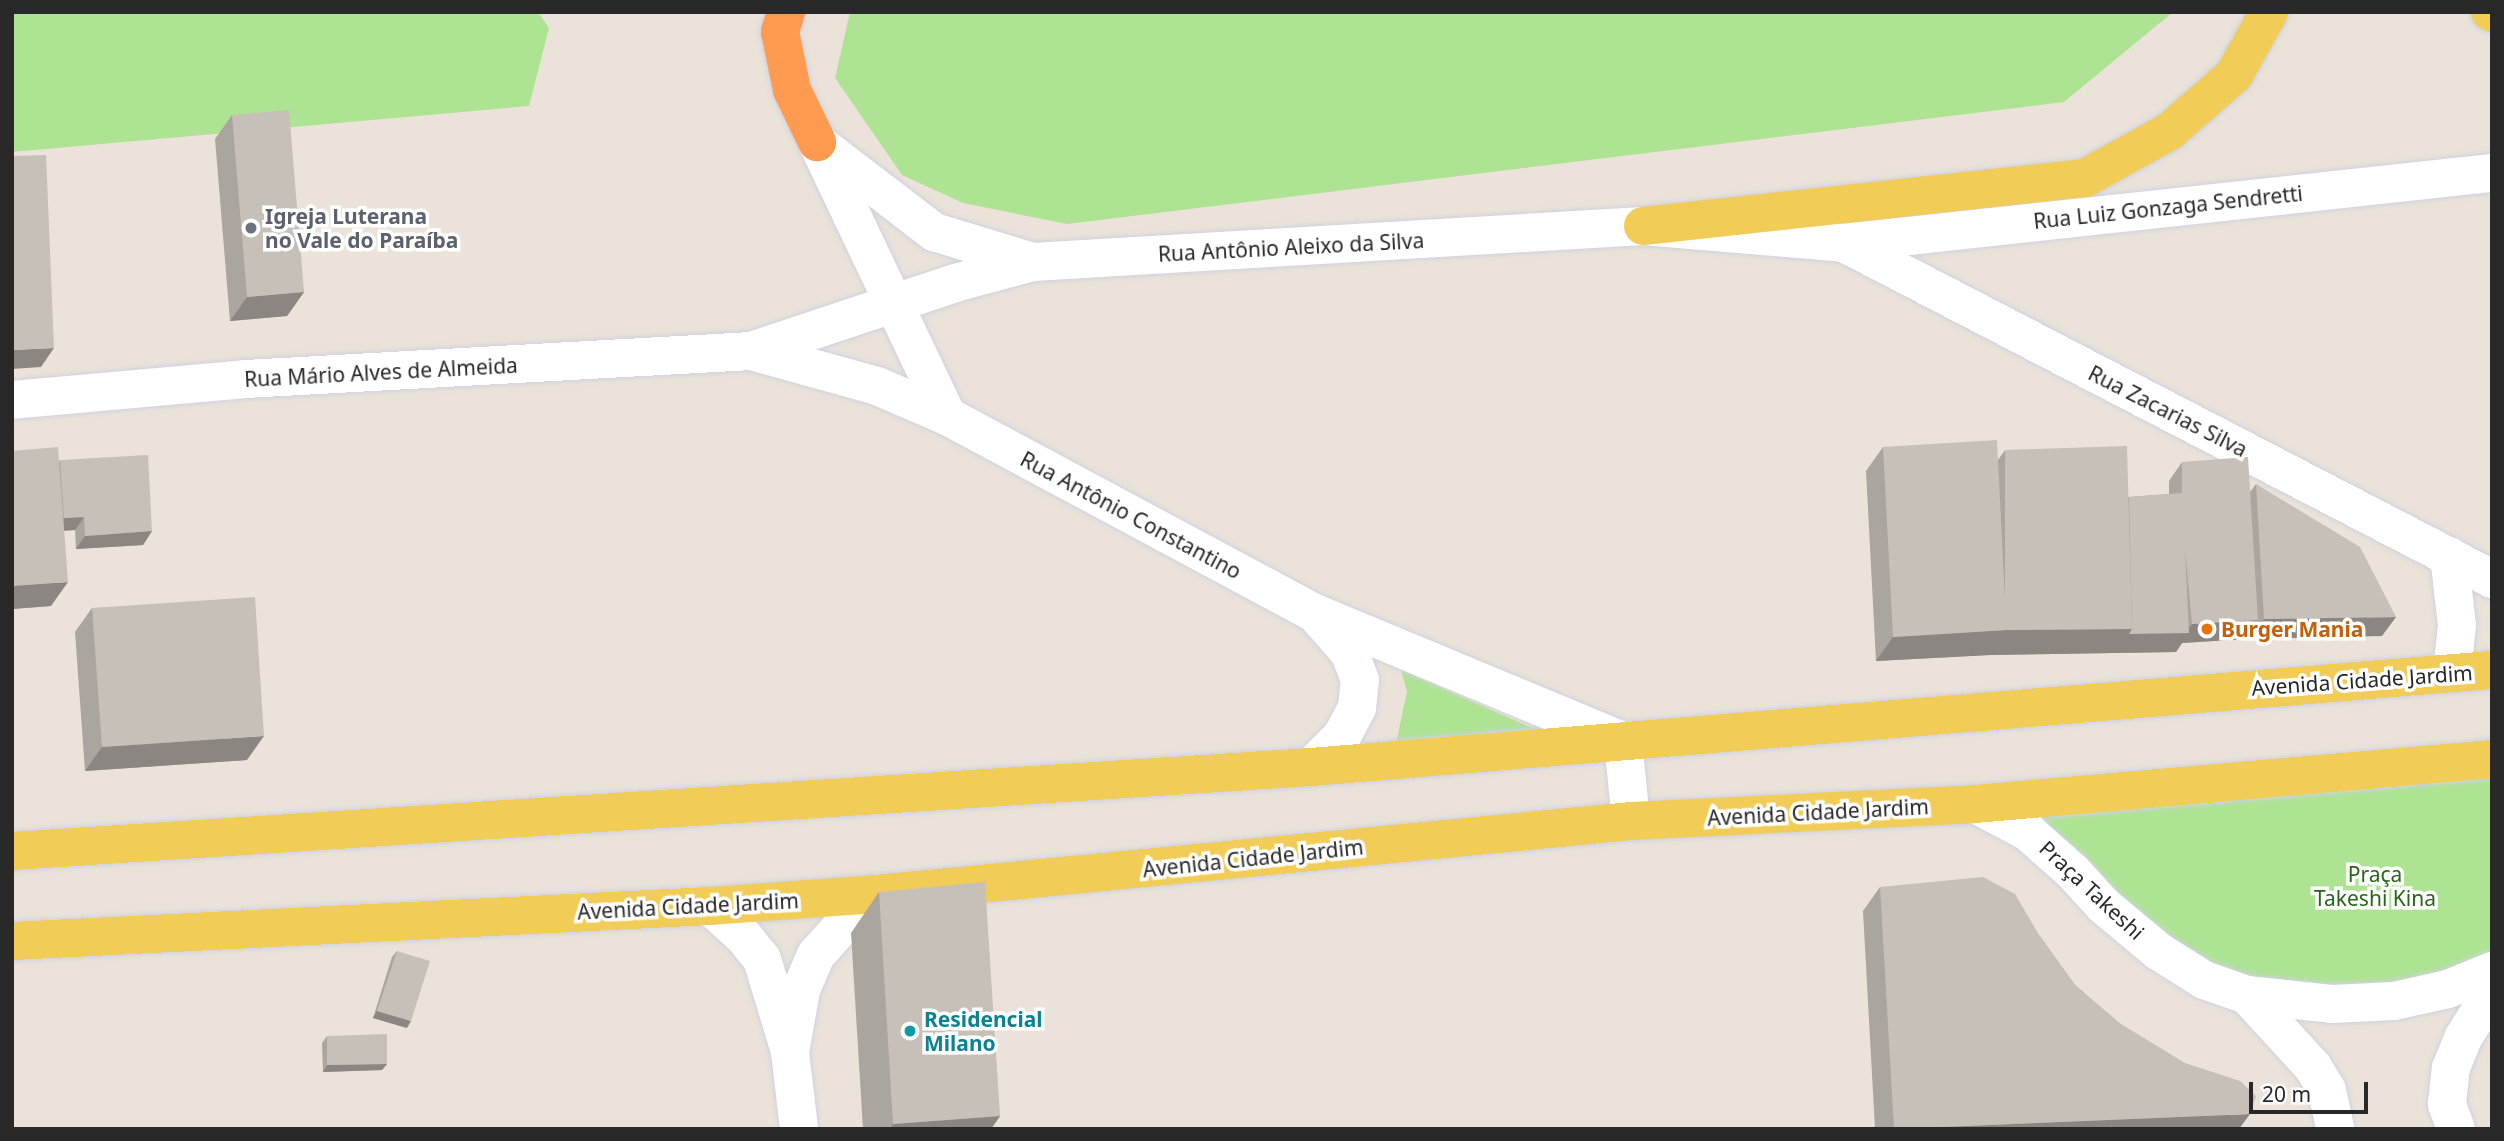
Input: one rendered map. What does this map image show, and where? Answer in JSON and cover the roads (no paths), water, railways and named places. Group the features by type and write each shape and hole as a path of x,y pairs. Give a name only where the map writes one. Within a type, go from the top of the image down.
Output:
{"highway":[{"path":"786,12 780,32 792,90 817,142"}],"main road":[{"path":"1643,226 2085,177 2170,131 2234,75 2269,12"},
{"name":"Avenida Cidade Jardim","path":"12,850 1311,767 2492,670"},
{"name":"Avenida Cidade Jardim","path":"12,941 710,906 876,894 1632,821 1975,804 2492,759"}],"street":[{"path":"817,142 934,232 1033,262"},
{"path":"817,142 947,416"},
{"name":"Rua Luiz Gonzaga Sendretti","path":"1844,243 2492,173"},
{"name":"Rua Antônio Aleixo da Silva","path":"751,351 895,302 1033,262 1643,226 1844,243"},
{"name":"Rua Zacarias Silva","path":"1844,243 2492,579"},
{"name":"Rua Mário Alves de Almeida","path":"12,400 246,379 751,351"},
{"name":"Rua Antônio Constantino","path":"751,351 877,387 947,416 1315,613 1623,741"},
{"path":"2449,556 2456,625 2452,672"},
{"name":"Rua Antônio Constantino","path":"1311,767 1342,736 1357,708 1360,680 1349,652 1315,613"},
{"path":"1623,741 1632,821"},
{"name":"Praça Takeshi","path":"1975,804 2028,832 2073,872 2103,905 2158,951 2204,980 2247,995 2332,1004 2393,1001 2448,989 2492,971"},
{"path":"790,1052 801,990 816,955 876,894"},
{"path":"710,906 744,937 762,959 790,1052 799,1129"},
{"path":"2456,1129 2447,1104 2451,1068 2463,1038 2492,992"},
{"path":"2247,995 2313,1068 2327,1090 2335,1129"}],"place":[{"name":"Igreja Luterana no Vale do Paraíba","path":"251,228"},
{"name":"Burger Mania","path":"2207,629"},
{"name":"Residencial Milano","path":"910,1031"}],"park label":[{"name":"Praça Takeshi Kina","path":"2375,886"}]}
